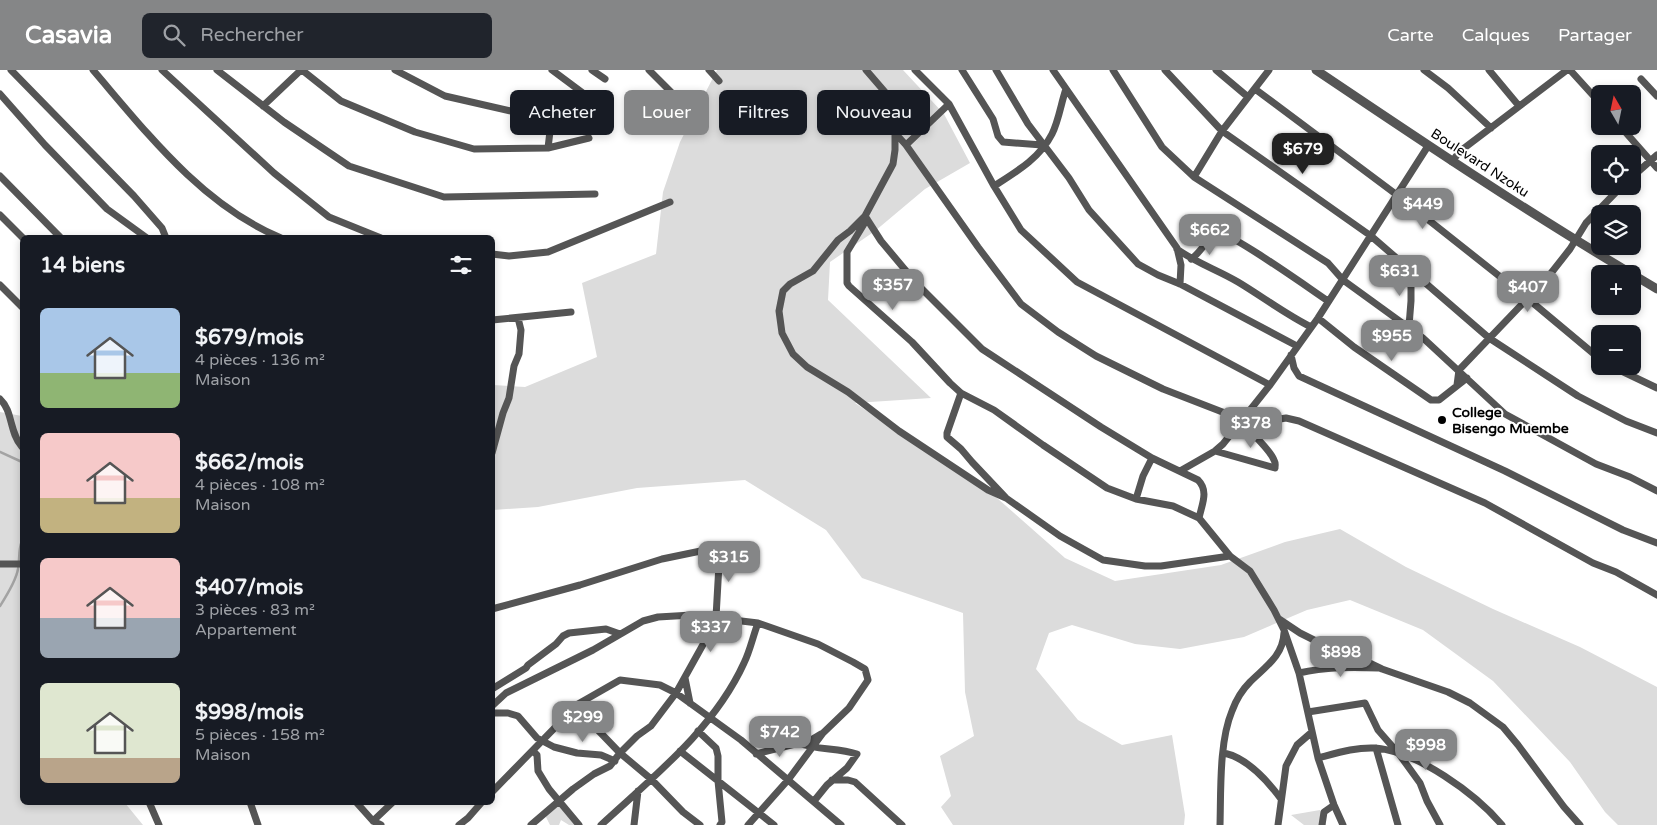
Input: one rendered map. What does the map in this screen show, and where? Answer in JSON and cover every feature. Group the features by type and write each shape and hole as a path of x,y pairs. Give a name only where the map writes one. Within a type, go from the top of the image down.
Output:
{"street":[{"path":"10,70 134,196 162,228 165,235"},
{"path":"93,70 170,158 222,203 275,235"},
{"path":"162,70 274,173 329,217 374,235"},
{"path":"217,70 284,122 349,166 444,197 595,194"},
{"path":"263,106 301,70 341,101 415,132 474,149 548,148 589,138"},
{"path":"395,70 445,96 550,120 548,148"},
{"path":"552,70 579,90"},
{"path":"592,70 605,79"},
{"path":"649,70 669,90"},
{"path":"709,70 719,81"},
{"path":"866,70 883,90"},
{"path":"915,70 949,104 994,186 1021,230 1077,282 1270,385"},
{"path":"962,70 993,119 998,136 1003,142 1043,146"},
{"path":"996,70 1028,124 1069,178 1089,210 1138,264 1297,346"},
{"path":"1053,70 1177,248 1191,259 1240,283 1310,327"},
{"path":"1113,70 1162,147 1194,177 1328,263 1343,280 1408,326 1459,370 1505,414 1596,464 1630,477 1657,492"},
{"path":"1165,70 1222,132 1371,236 1489,338 1578,396 1626,421 1657,433"},
{"path":"1216,70 1248,97"},
{"path":"1194,177 1222,132 1269,70"},
{"name":"Boulevard Nzoku","path":"1316,70 1452,162 1617,265"},
{"path":"1424,70 1448,88 1491,128"},
{"path":"1489,70 1519,106"},
{"path":"1452,162 1459,152 1568,70 1591,94"},
{"path":"1641,79 1657,96"},
{"path":"994,186 1031,160 1052,134 1066,89"},
{"path":"1254,89 1397,195 1591,351"},
{"path":"0,94 45,145 107,209 143,235"},
{"path":"906,145 949,104"},
{"path":"895,135 893,164 847,252 847,280 849,286 912,342 961,393 994,410 1107,488 1136,498 1173,506 1199,518 1230,556 1250,571 1284,630 1299,673 1318,758 1343,825"},
{"path":"897,135 1021,304 1058,332 1096,356 1163,389 1242,423 1272,457 1275,462 1274,468 1215,451"},
{"path":"1628,135 1657,168"},
{"path":"1180,471 1215,451 1242,423 1318,318 1428,146"},
{"path":"1641,170 1657,155"},
{"path":"0,176 58,235"},
{"path":"1457,385 1459,370 1564,257 1586,223 1613,195"},
{"path":"495,254 509,256 548,252 670,202"},
{"path":"0,215 20,235"},
{"path":"866,218 881,241 917,284 982,349 1152,458 1198,480 1203,485 1205,492 1199,518"},
{"path":"866,218 838,240 813,271 790,284 783,291 780,302 780,324 787,344 793,354 807,367 848,392 899,432 988,490 1006,498 1060,536 1103,560 1145,566 1161,566 1230,556"},
{"path":"1191,259 1195,257 1203,246 1217,234 1221,233 1236,240 1328,301"},
{"path":"1177,248 1181,265 1180,284"},
{"path":"1408,326 1411,301 1410,269"},
{"name":"Boulevard Nzoku","path":"1641,279 1657,289"},
{"path":"0,285 20,305"},
{"path":"495,320 572,312"},
{"path":"495,442 509,398 514,366 518,358 521,330 518,318"},
{"path":"1318,318 1354,348 1430,400 1439,400 1467,378"},
{"path":"1291,354 1294,368 1299,376 1505,471 1623,530 1657,543"},
{"path":"1630,375 1657,388"},
{"path":"961,393 947,436 962,449 1006,498"},
{"path":"0,399 6,406 15,436 20,443"},
{"path":"1242,423 1250,420 1286,418 1299,421 1485,503 1593,563 1616,572 1657,595"},
{"path":"1136,498 1143,476 1152,458"},
{"path":"495,608 662,559 720,547 716,617 676,693 651,726 637,736 620,753 615,761 606,769 598,772 573,789 531,825"},
{"path":"0,564 19,564"},
{"path":"495,703 506,693 585,654 643,621 658,617 692,615 758,624 818,644 853,662 867,672 868,680 849,708 823,733 788,780 748,825"},
{"path":"1278,619 1316,641 1336,647 1382,668 1448,692 1470,703 1503,728 1580,825"},
{"path":"601,825 680,751 710,717 744,663 758,624"},
{"path":"495,687 526,668 569,633 606,629 620,634"},
{"path":"1220,825 1226,728 1239,696 1249,683 1278,654 1284,630"},
{"path":"1299,673 1344,666 1382,668"},
{"path":"685,678 690,704"},
{"path":"495,789 578,704 620,680 660,685 676,693 741,740 841,825"},
{"path":"1308,712 1365,703 1378,730 1399,754 1420,783 1440,825"},
{"path":"578,704 594,726 620,753 651,779 683,812 700,825"},
{"path":"495,712 518,716 534,736 554,747 577,753 601,755 615,761"},
{"path":"698,731 716,748 718,756 720,825"},
{"path":"1278,825 1286,766 1297,745 1312,732"},
{"path":"756,754 812,740 823,733"},
{"path":"798,743 812,748 829,748 857,754 847,768 832,780 814,801"},
{"path":"1318,758 1347,750 1376,748 1399,754 1436,770 1457,784 1502,825"},
{"path":"1376,748 1398,825"},
{"path":"534,751 537,755 538,771 579,825"},
{"path":"680,751 774,825"},
{"path":"1224,753 1238,758 1255,771 1281,799"},
{"path":"832,780 852,780 902,825"},
{"path":"634,825 638,791"},
{"path":"150,805 159,825"},
{"path":"251,805 258,825"},
{"path":"359,805 373,820 381,825"},
{"path":"373,820 390,805"},
{"path":"459,825 479,805"},
{"path":"1322,825 1324,812 1334,805"}],"shaded area":[{"path":"717,70 903,70 922,90 817,90 817,135 930,135 930,99 944,114 970,163 925,189 875,231 830,262 828,300 931,398 855,403 997,498 1065,558 1115,581 1221,565 1285,542 1340,529 1406,567 1493,609 1580,647 1657,687 1657,825 1618,825 1605,812 1570,762 1493,681 1423,630 1350,600 1307,610 1244,637 1180,649 1135,644 1072,625 1049,633 1036,669 1078,720 1122,745 1172,735 1185,815 1184,825 953,825 941,807 951,796 940,756 974,736 965,692 963,613 862,578 826,530 745,480 637,488 538,507 495,510 495,385 525,387 597,357 582,283 656,254 663,192 684,135 709,135 709,90 707,90"},
{"path":"0,412 20,416 20,805 127,805 143,825 0,825"},
{"path":"560,804 576,825 569,825 561,820 559,825 550,825 545,815"},
{"path":"1320,810 1326,825 1304,825 1291,815"}],"waterway":[{"path":"0,452 20,461"},
{"path":"0,606 17,574 20,548"}],"place":[{"name":"College Bisengo Muembe","path":"1442,420"}]}
